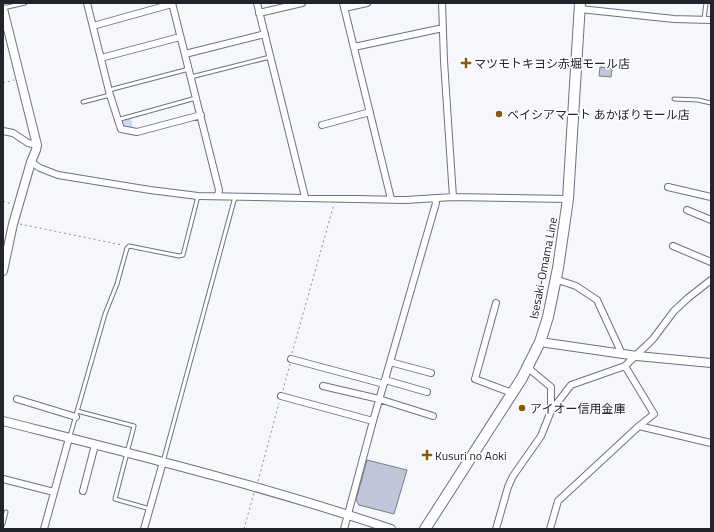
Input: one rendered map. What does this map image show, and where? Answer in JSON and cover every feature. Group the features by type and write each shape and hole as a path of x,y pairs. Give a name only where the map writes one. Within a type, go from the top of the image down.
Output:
{"main road":[{"name":"Isesaki-Omama Line","path":"425,529 527,368 540,342 548,316 568,199 580,6"}],"street":[{"path":"87,3 117,120 121,129 137,132 201,115"},
{"path":"257,3 305,198"},
{"path":"259,13 302,3"},
{"path":"367,3 344,5 391,199"},
{"path":"442,3 442,28 453,196"},
{"path":"93,26 172,4 219,190 218,196"},
{"path":"580,6 674,19 708,20"},
{"path":"3,9 37,145 5,252 3,271"},
{"path":"354,47 442,28"},
{"path":"185,54 265,34"},
{"path":"102,58 180,37"},
{"path":"322,125 370,112"},
{"path":"3,131 14,133 28,143 37,145"},
{"path":"31,162 48,172 58,175 198,196 406,200 435,199 453,196 568,199"},
{"path":"668,187 711,197"},
{"path":"344,529 373,421 436,203 435,199"},
{"path":"687,210 711,220"},
{"path":"674,246 711,262"},
{"path":"555,280 576,286 597,300 622,354"},
{"path":"496,529 508,487 513,476 541,436 551,411 571,385 625,366 653,339 674,312 688,298 711,280"},
{"path":"496,303 475,379 512,393"},
{"path":"540,342 637,356 711,363"},
{"path":"291,359 427,392"},
{"path":"390,362 431,373"},
{"path":"550,529 558,501 654,414 625,366"},
{"path":"527,368 551,387 551,411"},
{"path":"323,386 379,400 433,416"},
{"path":"281,396 373,421"},
{"path":"17,399 76,414"},
{"path":"3,421 128,452 347,514 391,529"},
{"path":"639,426 711,443"},
{"path":"44,529 70,438"},
{"path":"83,491 95,445"},
{"path":"144,529 163,462"},
{"path":"3,479 54,492"}],"lane":[{"path":"3,9 25,3"},
{"path":"706,3 708,20"},
{"path":"191,77 270,57"},
{"path":"83,102 189,69"},
{"path":"117,120 196,98"},
{"path":"674,99 698,100 711,103"},
{"path":"70,438 105,314 117,284 127,248 129,246 178,256 183,255 198,196"},
{"path":"163,462 235,196"},
{"path":"76,414 134,426 115,499 150,508"},
{"path":"3,524 6,512"}],"path":[{"path":"3,83 21,78"},
{"path":"244,529 335,198"},
{"path":"3,201 18,206"},
{"path":"13,224 129,246"}],"shaded area":[{"path":"131,119 133,129 122,128 121,121"}],"building":[{"path":"600,67 610,68 612,70 611,77 599,76"},
{"path":"367,460 407,470 394,514 359,505 356,500"}],"place":[{"name":"マツモトキヨシ赤堀モール店","path":"466,63"},
{"name":"ベイシアマート あかぼりモール店","path":"499,114"},
{"name":"アイオー信用金庫","path":"522,408"},
{"name":"Kusuri no Aoki","path":"427,455"}]}
